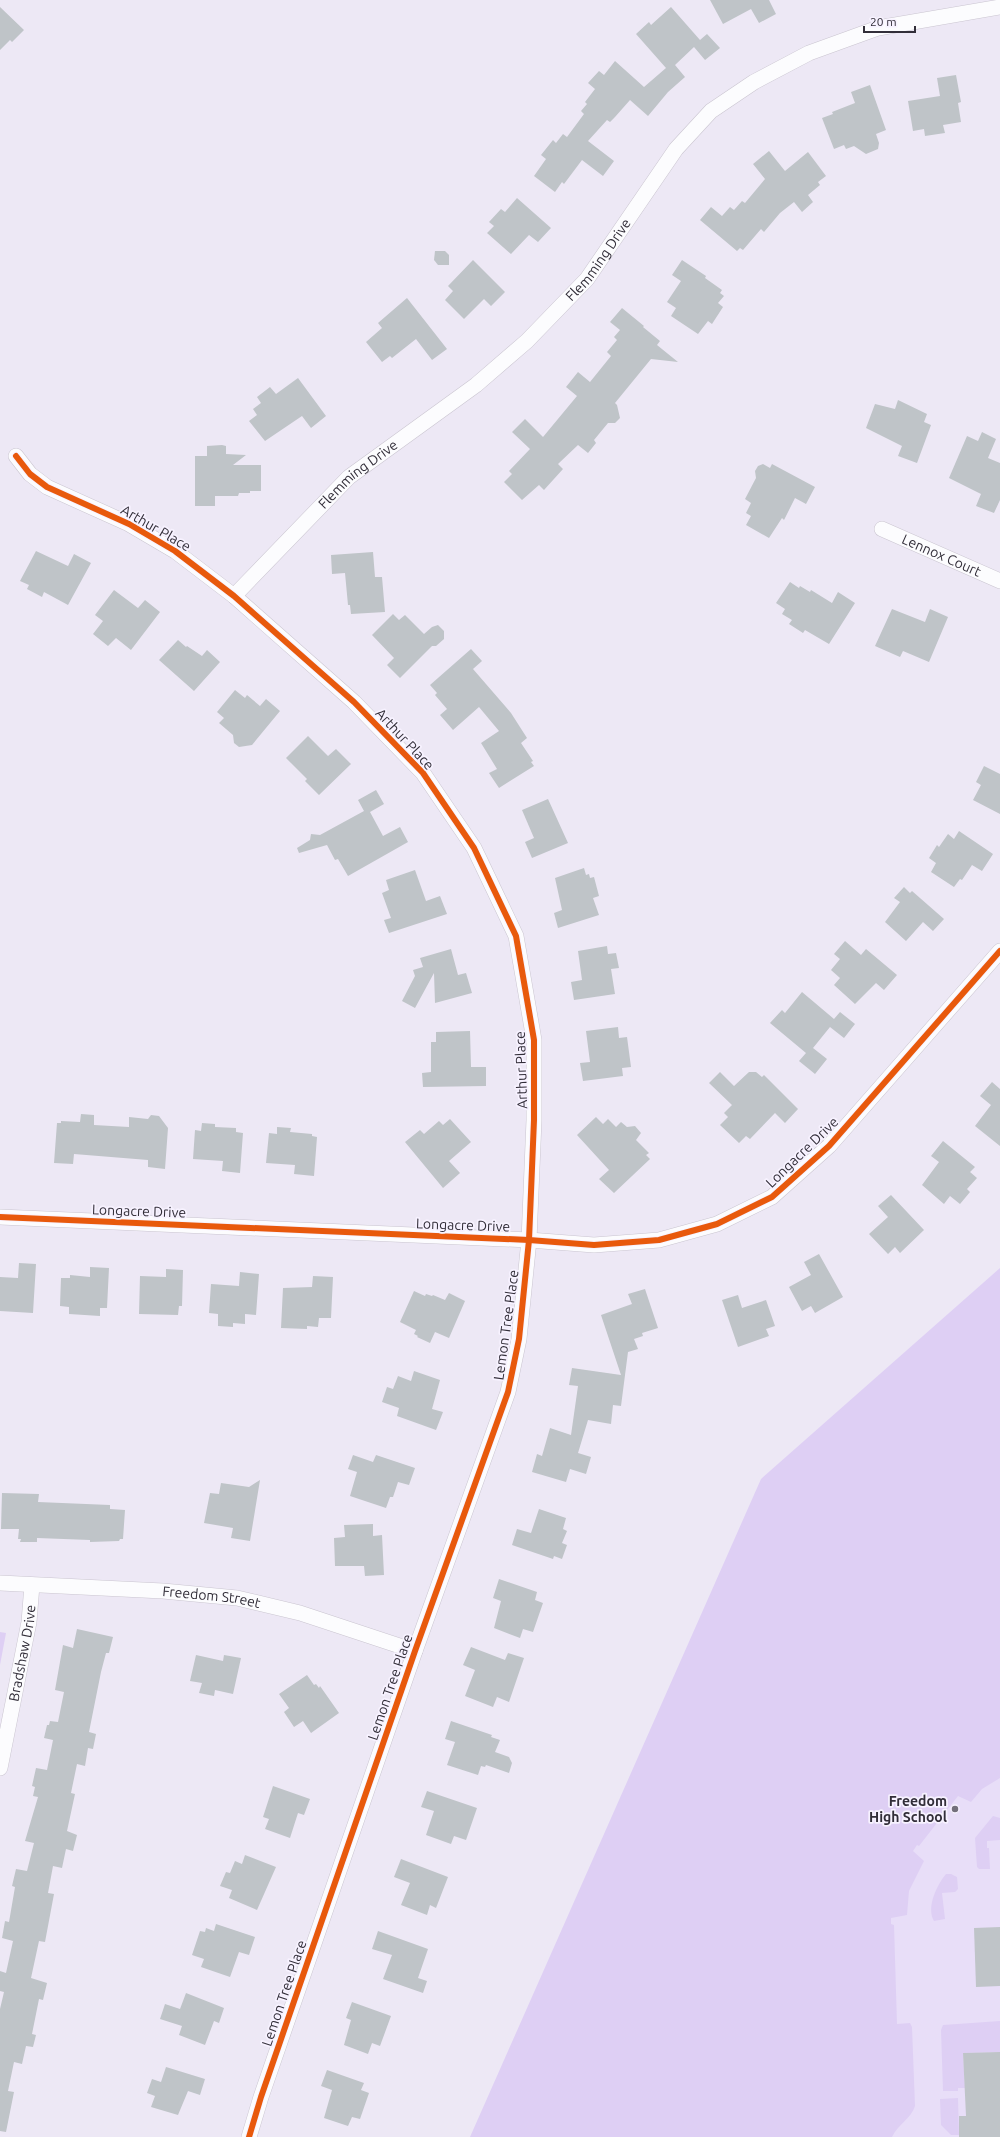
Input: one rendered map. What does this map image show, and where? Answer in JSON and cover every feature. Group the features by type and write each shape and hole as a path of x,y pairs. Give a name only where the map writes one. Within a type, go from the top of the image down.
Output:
{"street":[{"name":"Flemming Drive","path":"234,596 349,477 476,386 528,340 587,279 676,149 711,111 754,82 809,53 878,28 1000,7"},
{"name":"Arthur Place","path":"16,456 30,474 47,487 129,524 175,551 234,596 354,702 422,773 474,848 516,936 534,1040 534,1120 529,1240"},
{"name":"Lennox Court","path":"882,529 1000,581"},
{"name":"Longacre Drive","path":"0,1217 529,1240 594,1245 659,1240 717,1224 772,1198 830,1146 1000,951"},
{"name":"Lemon Tree Place","path":"249,2137 261,2097 415,1651 508,1392 519,1339 529,1240"},
{"name":"Freedom Street","path":"0,1583 163,1590 237,1598 300,1613 415,1651"},
{"name":"Bradshaw Drive","path":"0,1768 29,1622 32,1584"}],"shaded area":[{"path":"1000,1268 1000,1778 982,1789 971,1802 958,1796 919,1846 917,1845 913,1851 924,1861 909,1891 907,1915 891,1918 891,1924 894,1925 897,2024 910,2023 912,2027 915,2106 913,2111 892,2137 470,2137 761,1479"},
{"path":"0,1632 6,1633 0,1665"},
{"name":"Freedom High School","path":"1000,1662 1000,2137 805,2137 832,1953"},
{"path":"993,1816 1000,1818 1000,1840 987,1841 987,1848 989,1848 990,1869 979,1869 977,1867 975,1838"},
{"path":"946,1874 951,1874 957,1877 958,1889 955,1892 942,1893 945,1919 934,1921 931,1909 932,1903 936,1890"},
{"path":"1000,2021 1000,2052 963,2053 965,2088 958,2088 958,2091 943,2091 941,2030 943,2025"},
{"path":"958,2098 959,2135 951,2135 941,2125 940,2099"}],"building":[{"path":"710,0 769,0 776,14 759,23 751,9 723,24"},
{"path":"0,7 24,30 12,42 10,40 0,50"},
{"path":"671,7 700,40 707,34 720,48 705,60 694,47 675,65 685,77 668,92 648,116 630,100 610,122 607,120 588,141 614,161 603,176 582,160 564,184 562,182 555,192 534,176 546,159 541,155 553,140 556,143 563,134 567,137 584,114 581,111 587,104 585,102 595,89 588,83 599,71 604,75 615,61 644,87 666,68 636,34 649,22 651,25"},
{"path":"956,75 961,102 958,103 961,122 943,125 945,133 925,136 924,129 913,131 908,101 940,96 937,78"},
{"path":"870,85 886,130 876,134 879,143 878,149 866,154 854,146 846,149 844,145 834,149 822,118 833,114 832,112 855,103 851,92"},
{"path":"769,151 785,171 808,152 826,176 818,182 820,185 808,195 813,202 802,212 794,202 780,213 764,232 761,229 743,250 740,248 737,251 700,220 711,207 722,216 730,207 734,210 742,201 745,203 765,179 753,164"},
{"path":"517,198 551,228 538,242 529,235 511,254 487,233 494,226 489,222 501,209 505,212"},
{"path":"435,251 445,251 449,255 449,265 438,265 434,260"},
{"path":"473,260 505,292 491,306 484,299 464,319 445,300 453,291 448,286"},
{"path":"682,260 706,276 705,278 722,290 720,293 724,296 718,303 723,307 712,324 708,321 698,334 671,316 676,308 667,302 681,281 672,275"},
{"path":"407,298 447,349 432,360 416,339 392,358 390,356 382,362 366,342 382,328 378,323"},
{"path":"622,308 660,341 657,345 678,362 651,359 615,403 617,405 620,418 615,423 608,423 594,440 596,443 588,453 578,445 558,464 563,469 544,490 539,485 522,500 504,482 512,474 509,471 530,449 512,432 525,419 543,437 577,396 566,387 578,372 590,382 611,356 607,352 617,340 614,337 620,330 610,322"},
{"path":"298,378 326,416 311,428 302,416 265,441 249,421 257,415 253,409 261,403 257,397 270,387 276,394"},
{"path":"898,400 927,414 924,422 931,425 917,463 898,456 902,446 866,428 875,404 895,409"},
{"path":"982,432 996,439 988,458 1000,463 1000,500 994,513 976,506 981,494 949,478 967,436 978,441"},
{"path":"207,446 226,446 226,454 246,455 233,465 261,465 261,491 239,493 238,496 215,496 215,506 195,506 195,456 207,456"},
{"path":"763,464 770,468 772,464 815,487 806,504 795,498 784,520 782,518 769,538 746,525 751,516 746,513 751,503 745,499 756,478 755,471 758,466"},
{"path":"36,551 68,566 74,554 91,563 68,605 44,592 42,597 27,589 29,585 20,581"},
{"path":"373,552 375,577 382,577 385,612 351,614 350,605 348,605 345,573 332,574 331,555"},
{"path":"790,582 799,588 800,586 810,592 811,590 832,603 838,592 855,603 829,644 805,630 803,633 789,624 792,620 782,614 785,609 776,603"},
{"path":"114,590 138,608 145,600 160,612 131,650 116,638 108,646 93,634 103,621 95,615"},
{"path":"892,609 925,622 930,609 948,617 929,662 903,651 900,657 875,646"},
{"path":"393,614 399,620 405,615 424,634 432,627 438,625 444,631 444,639 436,646 432,646 400,678 387,665 394,658 372,635"},
{"path":"178,640 186,647 187,646 202,656 207,650 220,662 194,691 159,660"},
{"path":"471,649 482,661 473,669 511,713 527,738 521,743 533,761 531,762 534,766 499,788 489,773 497,769 481,743 499,731 479,707 453,730 440,715 447,709 435,695 437,693 430,685"},
{"path":"235,690 245,698 247,695 260,706 266,699 280,711 252,745 239,747 234,743 233,735 219,723 224,718 217,712"},
{"path":"308,736 328,756 336,749 351,764 319,795 305,781 307,779 286,758"},
{"path":"984,766 1000,774 1000,814 973,800 981,785 976,782"},
{"path":"376,790 384,804 370,812 383,836 400,827 408,842 348,876 338,859 335,860 327,845 299,853 297,848 310,840 311,834 320,835 364,811 358,800"},
{"path":"548,799 568,843 532,858 525,842 534,838 522,810"},
{"path":"959,831 993,854 982,871 972,865 962,880 960,879 954,887 931,872 936,863 929,858 937,845 939,847 948,834 954,839"},
{"path":"584,868 586,875 589,874 590,878 594,877 599,896 593,898 599,915 558,928 554,913 562,910 555,878"},
{"path":"415,870 426,901 440,896 447,914 389,933 384,920 391,918 382,893 389,890 386,880"},
{"path":"904,887 910,893 912,891 944,919 933,931 923,922 906,941 885,922 900,902 894,898"},
{"path":"845,941 861,955 866,949 897,975 884,990 876,983 855,1004 834,985 840,978 831,970 840,959 834,954"},
{"path":"607,946 608,954 616,953 619,968 611,969 615,994 574,1000 571,982 582,980 578,951"},
{"path":"451,949 458,975 466,973 472,993 435,1003 434,973 415,1008 402,1001 415,976 413,970 423,967 420,958"},
{"path":"802,992 834,1019 840,1012 855,1024 844,1038 830,1027 813,1048 827,1059 815,1074 799,1061 806,1053 770,1023 782,1010 785,1013"},
{"path":"618,1027 619,1038 627,1037 631,1067 622,1068 623,1076 583,1081 580,1063 590,1062 586,1031"},
{"path":"470,1031 471,1067 486,1067 486,1086 423,1087 422,1073 431,1072 431,1042 436,1042 436,1032"},
{"path":"720,1072 734,1086 749,1072 756,1072 762,1077 764,1075 798,1109 785,1123 775,1113 750,1139 746,1136 739,1143 720,1125 728,1117 724,1113 732,1105 709,1083"},
{"path":"992,1082 1000,1089 1000,1146 975,1126 991,1105 980,1096"},
{"path":"81,1114 94,1115 94,1125 129,1127 129,1117 148,1119 151,1115 159,1116 168,1128 165,1169 148,1167 148,1160 74,1154 73,1164 54,1163 57,1123 61,1123 61,1121 80,1122"},
{"path":"596,1117 603,1124 608,1119 616,1127 621,1122 627,1127 635,1126 641,1133 636,1140 649,1153 646,1155 650,1159 614,1193 599,1179 609,1170 577,1135"},
{"path":"450,1119 471,1142 449,1161 460,1173 443,1188 405,1142 420,1130 424,1134 439,1121 443,1125"},
{"path":"202,1123 215,1124 215,1127 236,1128 236,1132 243,1133 240,1173 222,1171 223,1161 193,1159 195,1130 201,1131"},
{"path":"277,1127 291,1128 290,1132 312,1134 312,1136 317,1137 314,1176 294,1174 295,1165 266,1163 269,1133 277,1134"},
{"path":"943,1141 975,1167 970,1172 977,1178 967,1189 970,1192 960,1204 950,1196 944,1204 922,1185 939,1162 931,1156"},
{"path":"891,1195 924,1230 900,1253 895,1247 888,1254 869,1234 888,1217 878,1206"},
{"path":"819,1254 843,1297 815,1313 811,1306 802,1311 789,1287 811,1275 804,1262"},
{"path":"19,1263 36,1264 33,1313 0,1311 0,1277 18,1278"},
{"path":"90,1267 109,1268 107,1308 100,1308 100,1316 69,1314 69,1307 60,1306 61,1278 70,1278 70,1275 90,1277"},
{"path":"166,1269 183,1270 182,1306 179,1306 178,1315 139,1314 140,1276 166,1277"},
{"path":"240,1272 259,1274 256,1315 245,1314 245,1324 233,1323 233,1327 218,1326 218,1314 209,1313 211,1284 239,1286"},
{"path":"313,1276 333,1277 331,1318 319,1318 318,1327 307,1326 307,1329 281,1328 283,1288 312,1287"},
{"path":"645,1289 658,1328 642,1333 643,1336 634,1339 638,1349 628,1352 621,1406 613,1405 611,1424 588,1420 578,1453 591,1457 586,1474 570,1469 566,1482 532,1472 537,1454 542,1456 550,1428 571,1435 578,1386 569,1385 572,1368 621,1375 601,1315 632,1304 628,1294"},
{"path":"414,1291 425,1296 426,1294 433,1295 445,1300 449,1293 465,1301 449,1338 435,1332 430,1343 417,1337 418,1336 414,1334 416,1330 400,1322"},
{"path":"738,1295 742,1308 766,1300 775,1326 766,1329 769,1336 738,1347 722,1300"},
{"path":"414,1371 440,1380 432,1409 443,1412 436,1430 397,1416 399,1408 382,1402 387,1387 393,1389 398,1376 411,1381"},
{"path":"353,1455 373,1462 376,1455 415,1468 409,1485 398,1482 393,1497 390,1497 386,1508 350,1496 357,1472 348,1469"},
{"path":"260,1480 250,1541 231,1538 233,1528 204,1523 210,1493 219,1494 221,1483 249,1487"},
{"path":"2,1493 39,1494 38,1502 110,1505 110,1509 125,1510 123,1539 120,1539 119,1541 90,1542 90,1540 37,1538 37,1542 20,1542 21,1539 18,1539 19,1529 1,1529"},
{"path":"539,1509 566,1518 563,1529 567,1531 562,1543 567,1545 562,1559 554,1556 553,1559 512,1545 517,1529 531,1533"},
{"path":"373,1524 373,1536 382,1535 384,1575 365,1576 364,1566 335,1566 334,1538 345,1537 344,1525"},
{"path":"499,1579 537,1592 535,1600 543,1603 533,1632 523,1629 520,1638 494,1628 501,1601 493,1598"},
{"path":"77,1629 113,1637 109,1653 106,1653 101,1672 89,1732 96,1734 93,1749 88,1748 85,1766 77,1764 71,1793 75,1794 67,1831 77,1835 73,1851 66,1849 62,1868 53,1866 48,1893 54,1894 45,1942 39,1941 31,1978 47,1983 43,2000 39,1999 32,2034 36,2035 33,2047 26,2046 22,2064 14,2062 8,2091 14,2092 6,2132 0,2131 0,2009 4,1992 0,1991 0,1971 6,1973 13,1941 2,1938 5,1921 9,1922 15,1887 12,1886 16,1869 27,1871 34,1843 25,1841 38,1797 33,1796 35,1787 32,1786 36,1768 47,1770 53,1740 44,1738 47,1725 49,1725 50,1721 58,1722 64,1692 55,1690 63,1645 73,1648"},
{"path":"471,1647 505,1660 508,1653 524,1658 509,1702 497,1697 493,1707 465,1696 475,1670 463,1665"},
{"path":"196,1655 223,1661 224,1655 241,1658 233,1694 215,1690 214,1696 199,1693 202,1683 190,1681"},
{"path":"307,1675 314,1685 316,1684 319,1688 320,1686 339,1713 311,1733 303,1721 294,1727 284,1712 289,1708 279,1694"},
{"path":"451,1721 492,1735 491,1737 500,1740 495,1752 509,1757 512,1763 509,1773 486,1765 485,1767 481,1766 478,1775 447,1765 455,1742 445,1739"},
{"path":"273,1786 310,1799 304,1815 298,1813 290,1838 265,1829 269,1819 263,1817"},
{"path":"427,1791 477,1808 466,1840 454,1836 451,1844 426,1835 434,1811 421,1807"},
{"path":"245,1855 276,1867 257,1910 229,1898 232,1890 220,1886 226,1872 230,1873 235,1861 242,1864"},
{"path":"401,1859 448,1877 436,1908 430,1905 427,1915 401,1905 410,1883 394,1877"},
{"path":"216,1924 255,1937 249,1955 239,1952 230,1977 201,1967 204,1959 192,1955 200,1931 205,1932 206,1928 214,1931"},
{"path":"1000,1927 1000,1986 976,1987 974,1928"},
{"path":"378,1931 428,1949 418,1978 427,1981 423,1993 383,1979 392,1955 372,1949"},
{"path":"186,1993 224,2008 219,2023 214,2021 205,2045 179,2035 182,2026 160,2019 165,2004 180,2009"},
{"path":"352,2002 391,2016 380,2046 372,2043 368,2054 344,2045 351,2020 346,2018"},
{"path":"1000,2052 1000,2137 959,2137 959,2116 966,2116 963,2053"},
{"path":"166,2067 205,2079 200,2095 188,2091 178,2115 151,2107 155,2096 147,2093 152,2079 161,2082"},
{"path":"327,2070 364,2083 361,2090 369,2093 360,2119 352,2117 348,2126 324,2118 332,2090 321,2086"}],"cycle path":[{"path":"16,456 30,474 47,487 129,524 175,551 234,596 354,702 423,773 474,848 516,936 534,1040 534,1120 529,1240 519,1339 508,1392 415,1651 261,2097 249,2137"},
{"path":"0,1217 529,1240 594,1245 659,1240 717,1224 772,1197 829,1146 1000,951"}],"place":[{"name":"Freedom High School","path":"955,1809"}]}
